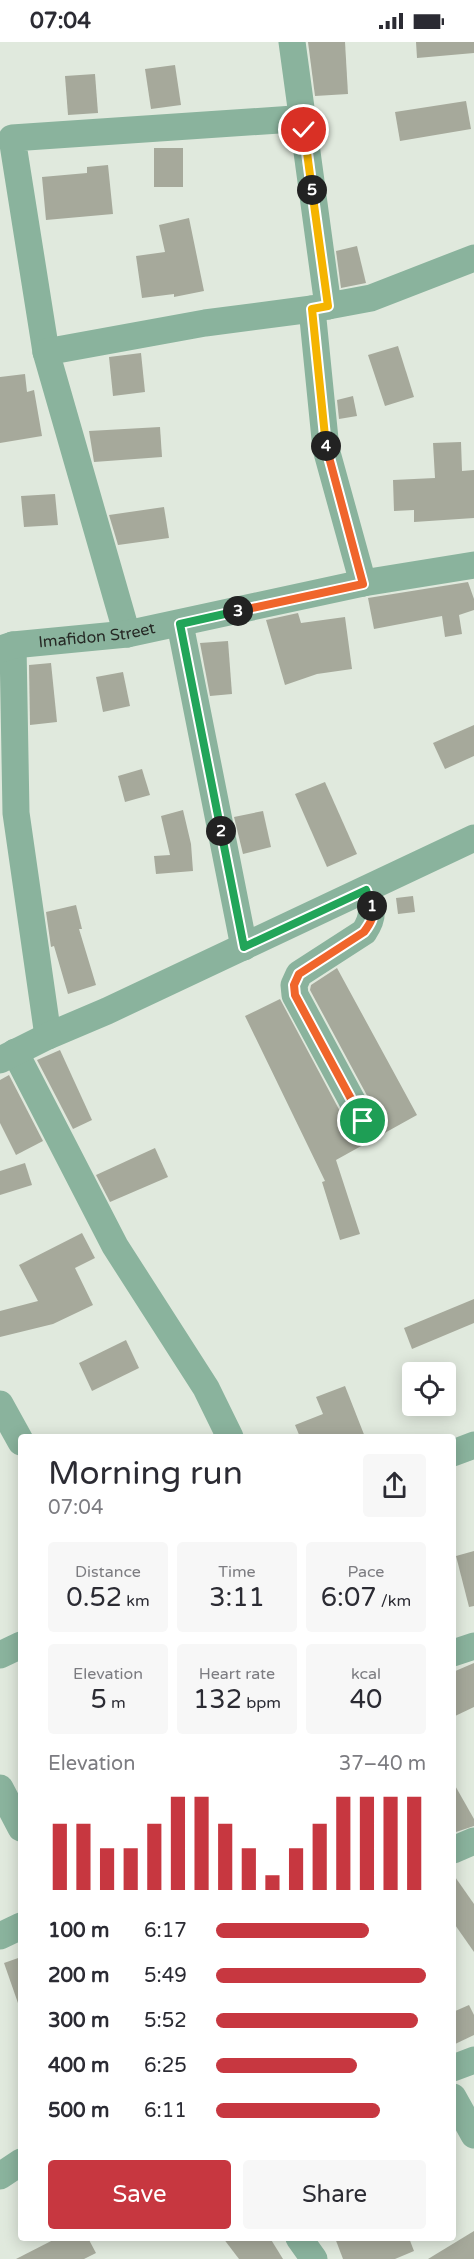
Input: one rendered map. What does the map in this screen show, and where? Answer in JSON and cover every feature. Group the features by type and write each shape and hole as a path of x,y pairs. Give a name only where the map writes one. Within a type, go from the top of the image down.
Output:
{"street":[{"path":"292,42 320,307 326,449 363,584"},
{"path":"127,634 46,352 12,138 294,119"},
{"path":"46,352 204,323 371,298 474,258"},
{"name":"Imafidon Street","path":"6,647 127,634 363,584 474,565"},
{"path":"180,624 244,947"},
{"path":"6,647 8,816 48,1036"},
{"path":"229,1434 206,1388 115,1246 7,1056 474,838"},
{"path":"363,1121 295,995 294,985 299,974 364,932 371,922 373,911 366,890"},
{"path":"0,1404 18,1437"},
{"path":"456,1453 474,1444"},
{"path":"456,1652 474,1646"},
{"path":"0,1656 18,1647"},
{"path":"0,1788 18,1822"},
{"path":"456,1849 474,1841"},
{"path":"0,1936 18,1927"},
{"path":"456,2067 474,2060"},
{"path":"456,2102 474,2135"},
{"path":"0,2176 18,2164"},
{"path":"301,2241 314,2259"}],"building":[{"path":"308,42 345,42 348,94 315,96"},
{"path":"416,42 474,42 474,53 417,58"},
{"path":"175,65 181,105 151,109 145,69"},
{"path":"95,74 98,113 68,115 65,76"},
{"path":"466,101 471,129 400,141 395,112"},
{"path":"154,148 183,148 183,187 154,187"},
{"path":"108,165 113,214 46,220 42,177 87,173 87,167"},
{"path":"189,218 204,291 174,297 174,294 142,298 136,256 165,252 159,225"},
{"path":"357,246 366,283 341,288 336,251"},
{"path":"398,346 414,397 385,406 368,355"},
{"path":"141,353 145,392 113,396 109,357"},
{"path":"25,374 27,392 34,390 42,436 0,443 0,377"},
{"path":"353,396 357,416 339,419 337,400"},
{"path":"160,427 162,457 94,462 89,431"},
{"path":"461,442 462,471 474,470 474,518 414,522 414,510 394,511 393,480 435,478 433,443"},
{"path":"55,494 58,525 24,527 21,496"},
{"path":"164,507 169,538 118,545 109,515"},
{"path":"468,582 474,599 474,610 459,615 462,634 445,637 442,616 374,629 368,598"},
{"path":"298,613 301,623 345,617 352,669 317,674 285,685 266,620"},
{"path":"228,641 232,694 210,696 200,643"},
{"path":"51,663 57,722 30,725 29,665"},
{"path":"123,672 130,706 103,712 96,677"},
{"path":"474,725 474,756 445,769 433,743"},
{"path":"142,769 150,795 125,802 118,776"},
{"path":"325,782 357,854 327,867 295,794"},
{"path":"183,810 191,844 193,871 156,874 154,856 170,855 161,816"},
{"path":"263,811 271,847 243,854 234,817"},
{"path":"413,896 415,912 398,914 396,898"},
{"path":"76,905 82,929 79,929 96,985 68,994 54,946 51,947 46,912"},
{"path":"337,968 417,1115 336,1160 360,1234 340,1240 322,1182 325,1181 245,1016 280,999 349,1128 355,1135 362,1137 370,1135 377,1129 379,1121 377,1114 310,990 311,985"},
{"path":"60,1050 92,1120 73,1129 37,1060"},
{"path":"9,1075 43,1141 16,1155 0,1123 0,1080"},
{"path":"155,1148 168,1177 110,1202 96,1175"},
{"path":"25,1163 32,1185 0,1195 0,1171"},
{"path":"82,1233 95,1258 75,1268 93,1305 53,1324 0,1337 0,1311 38,1301 19,1265"},
{"path":"474,1299 474,1323 412,1349 404,1328"},
{"path":"126,1340 139,1368 92,1391 79,1363"},
{"path":"345,1386 364,1434 299,1434 295,1425 323,1414 316,1397"},
{"path":"474,1551 474,1606 469,1607 456,1556"},
{"path":"474,1663 474,1707 456,1716 456,1671"},
{"path":"456,1787 474,1819 474,1826 456,1832"},
{"path":"456,1878 474,1904 474,1952 456,1926"},
{"path":"18,1958 18,2003 4,1963"},
{"path":"469,2005 474,2015 474,2035 456,2044 456,2011"},
{"path":"474,2231 474,2259 428,2259"},
{"path":"51,2241 90,2241 96,2253 84,2259 16,2259"},
{"path":"225,2241 272,2241 283,2259 239,2259"},
{"path":"336,2241 410,2241 414,2251 395,2259 343,2259"}],"route":[{"path":"304,130 328,306 312,309 326,449 363,584 180,624 244,947 366,890 373,911 371,922 364,932 299,974 294,985 295,995 363,1121"}]}
